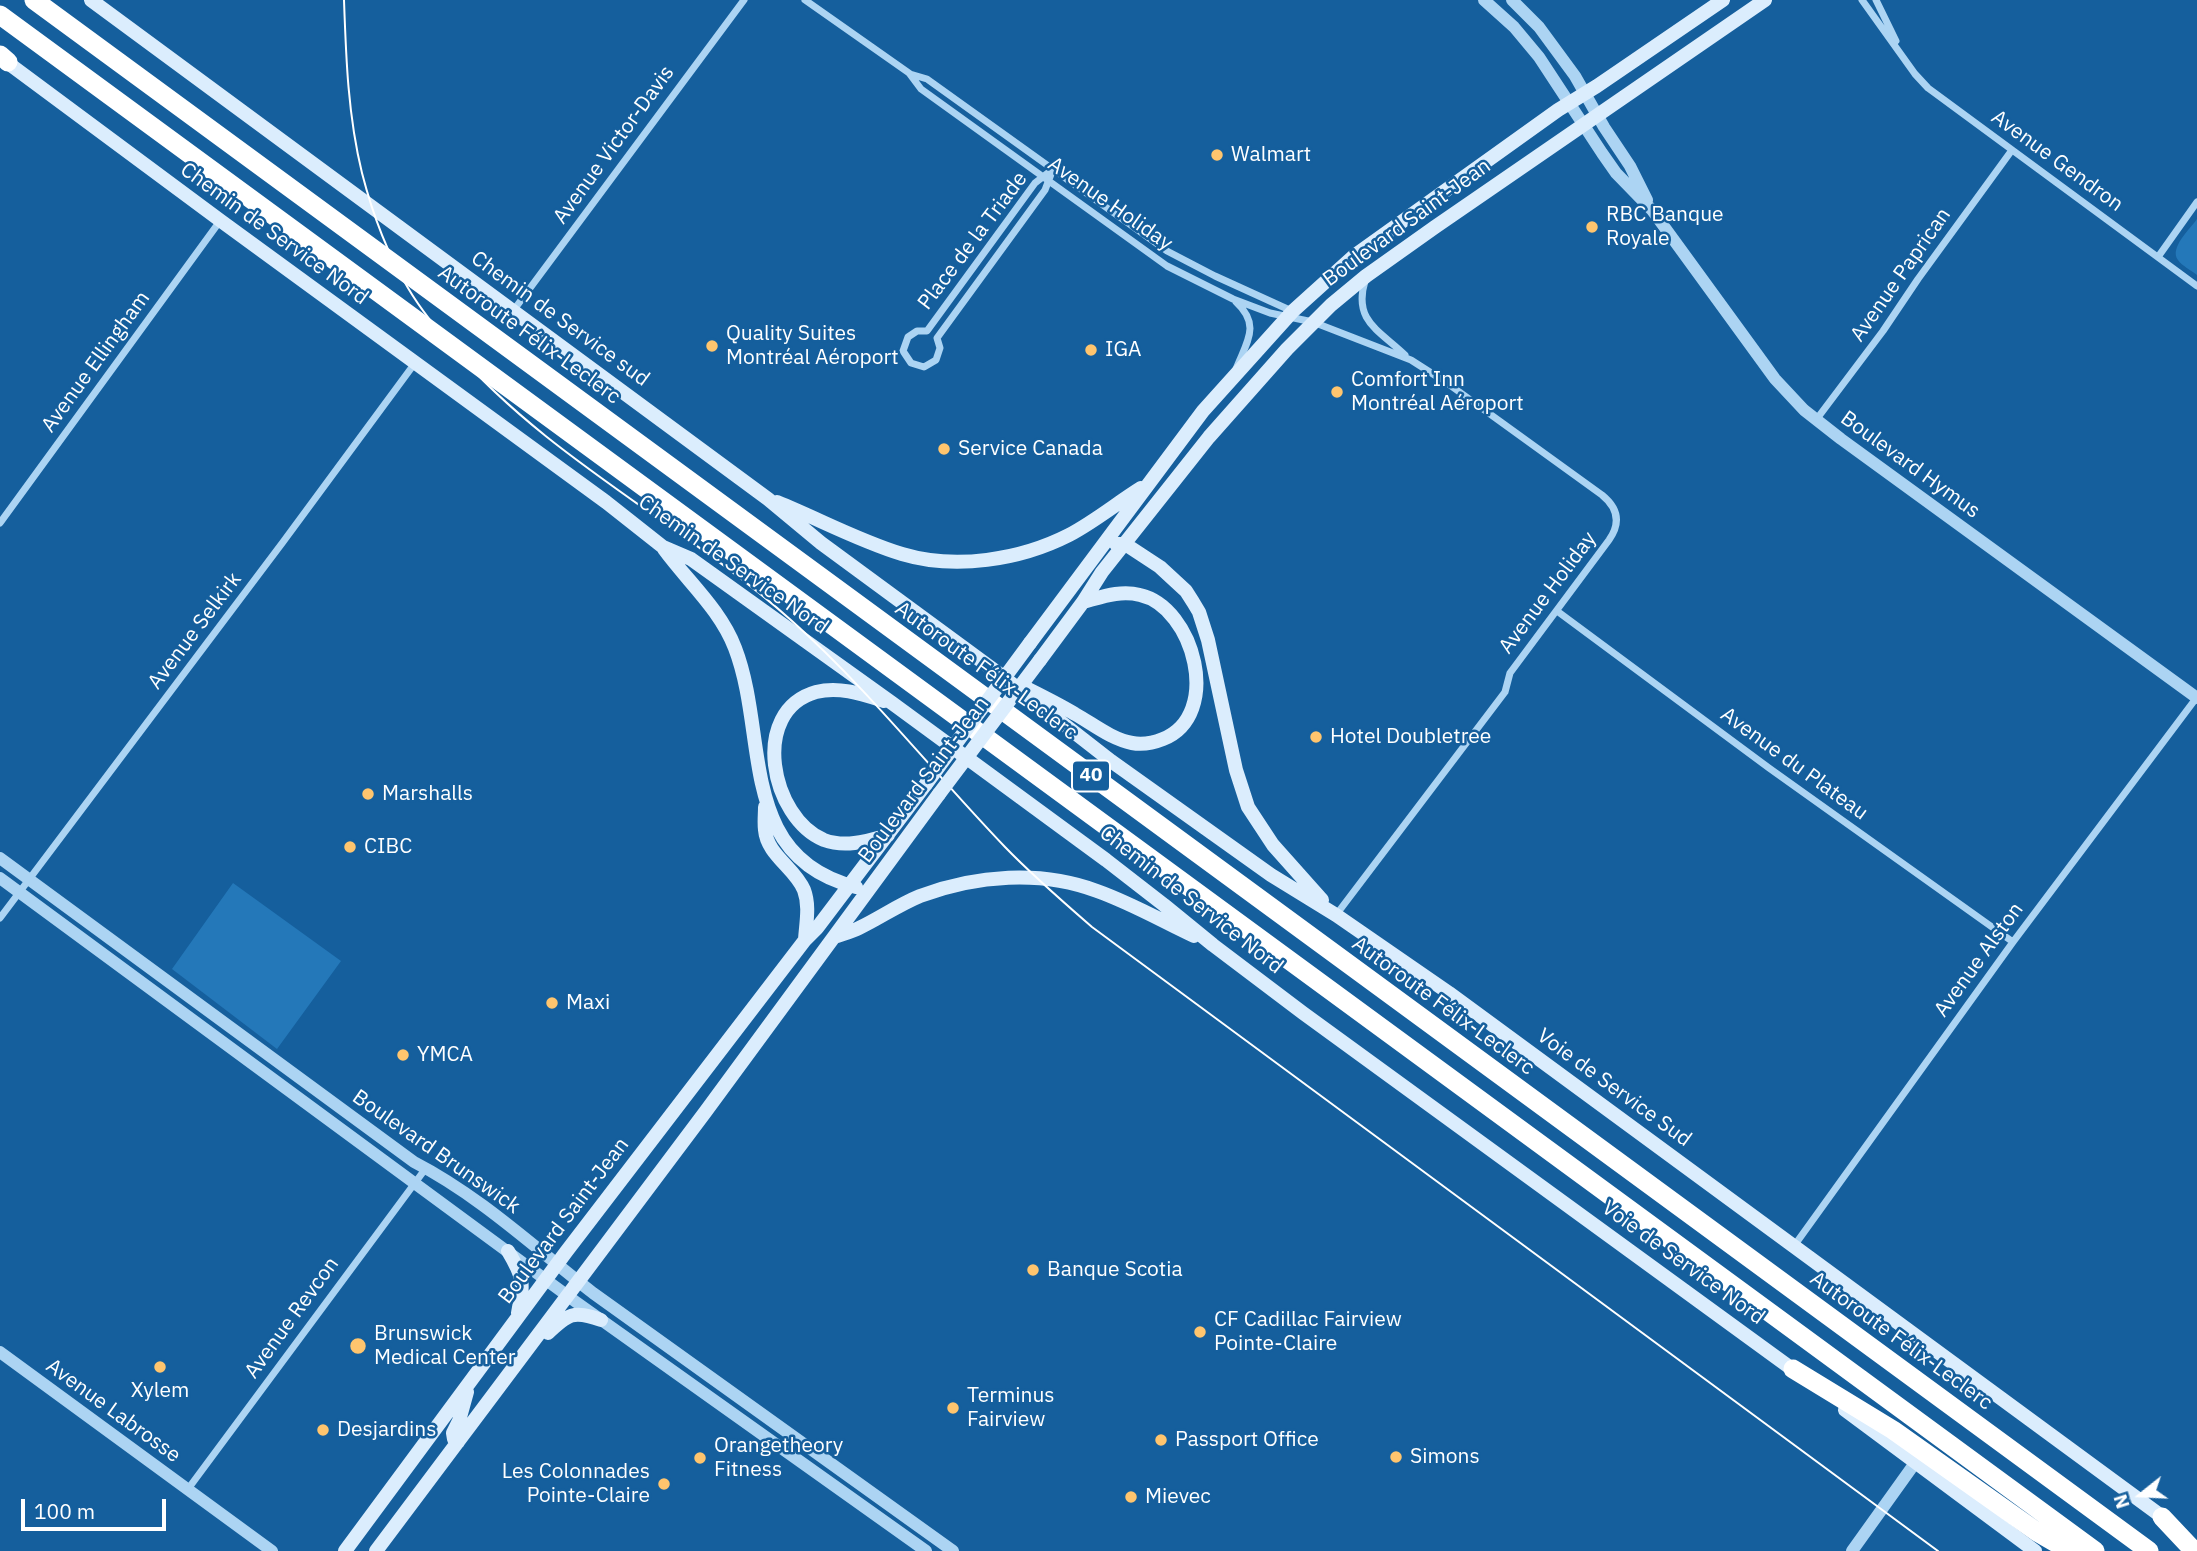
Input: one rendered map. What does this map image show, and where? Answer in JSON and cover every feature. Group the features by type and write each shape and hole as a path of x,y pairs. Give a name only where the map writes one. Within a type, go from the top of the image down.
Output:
{"highway":[{"name":"Autoroute Félix-Leclerc","path":"34,0 2149,1551"},
{"name":"40","path":"0,15 2095,1551"},
{"path":"1793,1369 1893,1430 2037,1532 2070,1551"},
{"path":"2162,1517 2194,1551"}],"main road":[{"name":"Chemin de Service sud","path":"91,0 768,499 853,567 1002,676"},
{"name":"Boulevard Saint-Jean","path":"345,1551 546,1279 805,940 850,886 1198,417 1233,376 1324,281 1386,232 1569,103 1723,0"},
{"name":"Boulevard Saint-Jean","path":"376,1551 1083,602 1095,582 1242,398 1313,322 1366,276 1765,0"},
{"name":"Chemin de Service Nord","path":"3,58 606,502 663,547 691,559 1106,860 1304,1013"},
{"path":"768,499 902,554 938,561 964,561 1018,553 1058,540 1149,484"},
{"path":"1104,543 1125,544 1170,575 1193,602 1208,640 1236,771 1248,807 1282,856 1336,915"},
{"path":"663,547 715,611 732,640 743,675 766,802 765,831 780,858 797,877 806,896 805,940"},
{"path":"1002,676 1124,741 1139,744 1153,742 1169,736 1181,727 1195,701 1196,675 1187,640 1170,615 1157,603 1137,594 1116,593 1083,602"},
{"name":"Voie de Service Sud","path":"1002,676 1122,769 1271,875 1336,915 1449,993 2197,1542"},
{"path":"888,835 843,844 824,839 808,830 793,812 782,789 776,770 775,748 779,726 784,716 807,695 837,690 892,703"},
{"path":"766,802 779,832 802,860 819,873 850,886 868,890"},
{"path":"834,937 859,928 904,903 943,888 981,881 1032,878 1065,882 1097,891 1213,945"},
{"name":"Voie de Service Nord","path":"1304,1013 1793,1369 2035,1551"},
{"path":"508,1251 522,1280 523,1289 517,1318"},
{"path":"519,1361 565,1317 579,1314 601,1320"},
{"path":"458,1442 453,1431 459,1421 469,1383"}],"street":[{"name":"Avenue Victor-Davis","path":"513,311 744,0"},
{"name":"Avenue Holiday","path":"805,0 909,73 927,79 1167,251 1290,314 1410,360 1602,495 1614,508 1617,524 1613,535 1512,670 1505,692 1336,915"},
{"name":"Boulevard Hymus","path":"1484,0 1522,36 1616,173 1652,210 1775,379 1800,406 2197,698"},
{"name":"Boulevard Hymus","path":"1512,0 1544,34 1584,93 1630,166 1652,210"},
{"name":"Avenue Gendron","path":"1862,0 1919,80 1928,88 2197,286"},
{"name":"Avenue Gendron","path":"1876,0 1904,57"},
{"name":"Avenue Holiday","path":"909,73 921,89 1160,262 1233,299 1270,313 1290,314"},
{"name":"Avenue Paprican","path":"1816,420 2012,150"},
{"name":"Place de la Triade","path":"1045,180 1035,183 927,331 915,331 906,339 904,353 911,363 922,367 934,362 940,351 937,338 1042,195 1045,180 1053,169"},
{"path":"2158,257 2197,202"},
{"name":"Avenue Ellingham","path":"0,523 221,221"},
{"path":"1366,276 1361,299 1365,318 1410,360"},
{"path":"1233,299 1246,312 1251,328 1233,376"},
{"name":"Avenue Selkirk","path":"0,918 415,363"},
{"name":"Avenue du Plateau","path":"1557,611 1769,768 2013,942"},
{"name":"Avenue Alston","path":"1794,1246 2013,942 2197,698"},
{"name":"Boulevard Brunswick","path":"0,858 414,1162 449,1182 544,1252 578,1281 953,1551"},
{"name":"Boulevard Brunswick","path":"0,878 910,1547 926,1551"},
{"path":"145,984 155,972"},
{"name":"Avenue Revcon","path":"188,1489 426,1168"},
{"name":"Avenue Labrosse","path":"0,1352 272,1551"},
{"path":"1852,1551 1915,1463"},
{"path":"910,1547 923,1530"}],"shaded area":[{"path":"2197,219 2197,275 2178,260 2176,250"},
{"path":"233,883 341,961 277,1049 172,969"}],"tram line":[{"path":"344,0 354,130 362,173 381,232 400,275 418,304 490,388 574,458 707,553 792,621 874,703 1005,847 1092,927 1938,1551"}],"place":[{"name":"Walmart","path":"1217,155"},
{"name":"RBC Banque Royale","path":"1592,227"},
{"name":"Quality Suites Montréal Aéroport","path":"712,346"},
{"name":"IGA","path":"1091,350"},
{"name":"Comfort Inn Montréal Aéroport","path":"1337,392"},
{"name":"Service Canada","path":"944,449"},
{"name":"Hotel Doubletree","path":"1316,737"},
{"name":"Marshalls","path":"368,794"},
{"name":"CIBC","path":"350,847"},
{"name":"Maxi","path":"552,1003"},
{"name":"YMCA","path":"403,1055"},
{"name":"Banque Scotia","path":"1033,1270"},
{"name":"CF Cadillac Fairview Pointe-Claire","path":"1200,1332"},
{"name":"Brunswick Medical Center","path":"358,1346"},
{"name":"Xylem","path":"160,1367"},
{"name":"Terminus Fairview","path":"953,1408"},
{"name":"Desjardins","path":"323,1430"},
{"name":"Passport Office","path":"1161,1440"},
{"name":"Simons","path":"1396,1457"},
{"name":"Orangetheory Fitness","path":"700,1458"},
{"name":"Les Colonnades Pointe-Claire","path":"664,1484"},
{"name":"Mievec","path":"1131,1497"}]}
